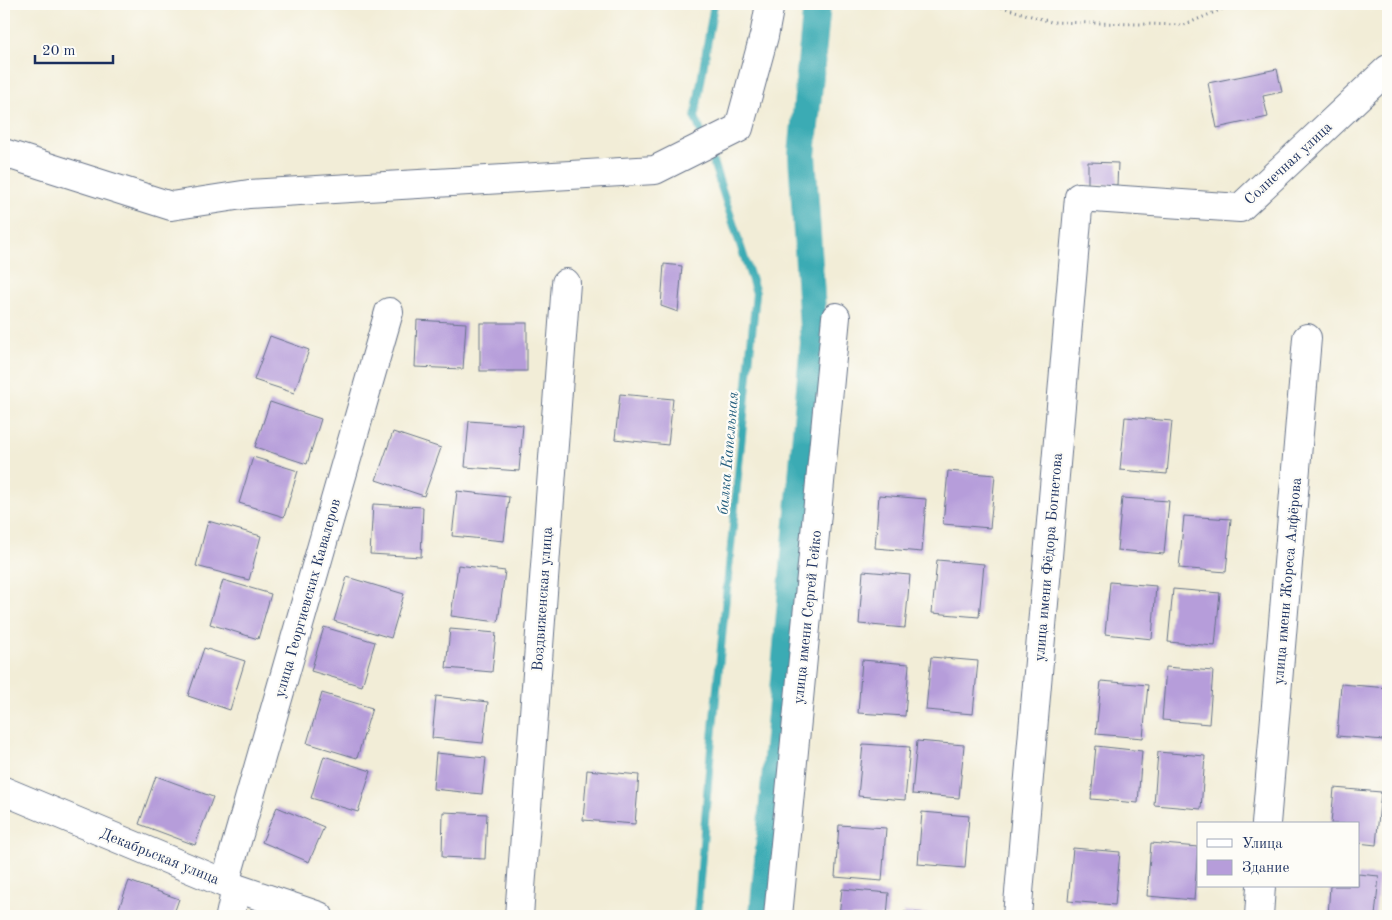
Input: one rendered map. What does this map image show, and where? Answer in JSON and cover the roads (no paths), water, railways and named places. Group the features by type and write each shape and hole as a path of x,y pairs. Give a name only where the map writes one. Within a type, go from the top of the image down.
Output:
{"street":[{"path":"4,153 171,206 249,194 655,170 739,128 764,36 770,4"},
{"name":"Солнечная улица","path":"1079,197 1240,208 1388,69"},
{"name":"улица имени Фёдора Богнетова","path":"1017,916 1079,197"},
{"name":"Воздвиженская улица","path":"519,916 566,282"},
{"name":"улица Георгиевских Кавалеров","path":"230,916 231,885 389,312"},
{"name":"улица имени Сергей Гейко","path":"778,916 836,318"},
{"name":"улица имени Жореса Алфёрова","path":"1266,822 1307,338"},
{"name":"Декабрьская улица","path":"4,791 231,885 318,916"},
{"path":"1259,916 1261,888"}],"waterway":[{"name":"балка Капельная","path":"697,916 710,759 756,293 714,165 695,117 714,4"},
{"path":"763,916 814,343 802,155 817,4"}]}
